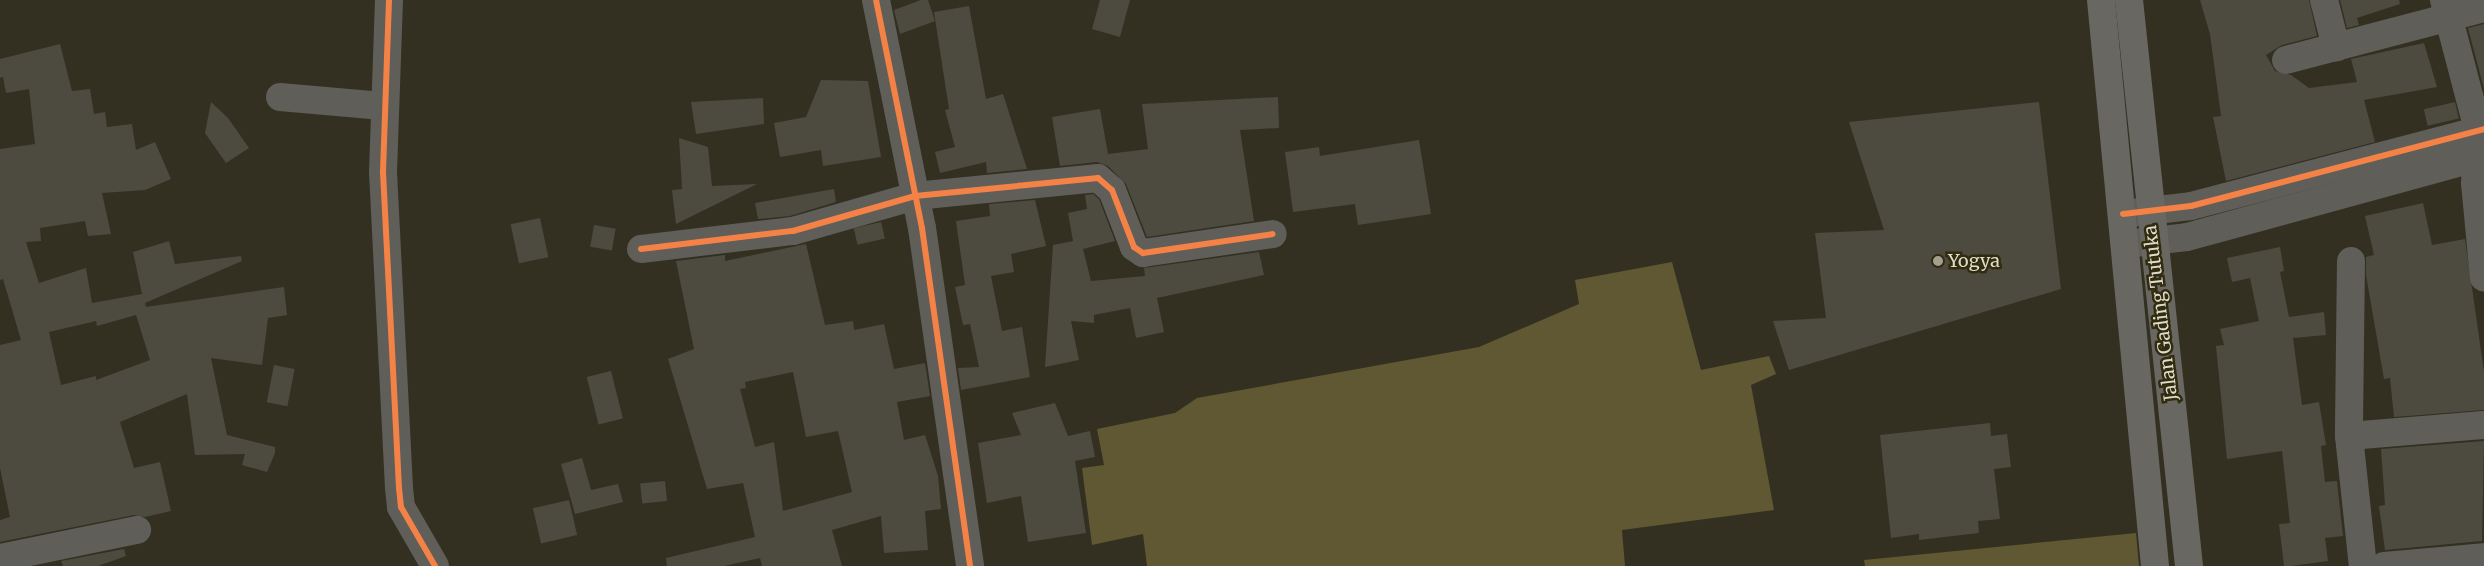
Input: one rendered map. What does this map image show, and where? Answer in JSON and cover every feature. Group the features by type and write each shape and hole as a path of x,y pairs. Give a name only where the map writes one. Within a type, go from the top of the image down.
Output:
{"main road":[{"name":"Jalan Gading Tutuka","path":"2101,0 2136,213 2153,242 2189,566"},
{"name":"Jalan Gading Tutuka","path":"2129,0 2136,213 2126,244 2155,566"}],"street":[{"path":"389,0 383,106 386,274 399,488 402,507 435,566"},
{"path":"876,0 915,196 970,566"},
{"path":"2324,0 2336,48"},
{"path":"2286,60 2336,48 2446,9 2484,8"},
{"path":"2446,9 2481,143 2475,183 2484,278"},
{"path":"280,97 383,106"},
{"path":"2136,213 2220,199 2481,143"},
{"path":"2126,244 2187,237 2324,202 2481,143"},
{"path":"641,249 793,231 915,196 1098,178 1112,190 1134,247 1143,253 1273,234"},
{"path":"2351,261 2349,436 2363,566"},
{"path":"2349,436 2484,425"},
{"path":"0,558 136,530"},
{"path":"2384,566 2484,557"}],"shaded area":[{"path":"1672,262 1701,370 1769,356 1776,374 1751,385 1774,510 1622,530 1625,566 1147,566 1143,534 1092,545 1082,468 1104,465 1097,429 1175,413 1197,398 1479,347 1579,304 1575,280"},
{"path":"2136,533 2139,566 1865,566 1864,560"}],"building":[{"path":"921,0 928,0 935,21 900,34 894,10"},
{"path":"1100,0 1130,0 1120,37 1092,29"},
{"path":"2200,0 2309,0 2317,36 2282,45 2266,55 2275,71 2291,75 2309,88 2357,82 2351,59 2424,43 2437,87 2364,100 2375,142 2226,181 2213,117 2221,116 2210,34"},
{"path":"2340,0 2399,0 2400,4 2357,18 2359,25 2347,28"},
{"path":"969,6 986,99 1003,94 1027,169 987,173 986,162 940,173 935,152 955,147 945,110 949,109 934,12"},
{"path":"2484,24 2484,89 2468,28"},
{"path":"60,44 72,91 90,89 94,114 105,112 107,127 132,124 136,150 155,142 171,179 145,190 102,193 111,234 88,236 85,221 40,228 41,241 26,242 39,283 86,268 92,303 142,294 133,252 169,241 175,264 241,256 242,261 145,303 146,307 284,287 287,315 268,318 262,365 211,358 227,435 275,447 275,453 267,472 242,465 245,454 195,455 187,394 120,422 134,468 160,462 171,511 145,517 134,515 0,542 0,520 10,517 0,468 0,345 21,340 3,279 0,280 0,149 35,144 29,89 6,93 3,77 0,78 0,59","holes":["136,315 150,360 96,380 96,376 61,385 49,332 96,321 97,326"]},
{"path":"821,80 868,81 881,157 823,166 821,150 780,157 774,123 806,117"},
{"path":"1278,97 1279,128 1240,130 1254,221 1147,237 1126,184 1108,166 1097,162 1060,166 1052,117 1100,109 1108,154 1148,149 1142,104"},
{"path":"763,98 764,124 696,134 691,102"},
{"path":"211,102 228,118 249,148 226,163 205,133"},
{"name":"Yogya","path":"2039,102 2061,289 1789,370 1773,321 1826,318 1815,233 1884,230 1849,122"},
{"path":"2455,102 2459,119 2428,126 2424,109"},
{"path":"679,138 708,147 712,186 757,184 676,224 672,190 682,189"},
{"path":"1419,140 1431,214 1358,225 1355,204 1293,212 1285,152 1319,147 1320,156"},
{"path":"834,189 836,202 790,216 758,219 755,203"},
{"path":"1093,194 1099,199 1115,241 1083,249 1091,281 1145,276 1144,268 1259,252 1264,275 1157,298 1164,332 1136,338 1130,308 1094,315 1094,323 1071,321 1079,360 1045,367 1053,245 1073,241 1068,213 1087,209 1085,195"},
{"path":"1035,200 1046,246 1011,254 1014,272 991,276 1002,331 1022,327 1030,377 961,390 958,368 979,367 970,324 963,325 955,287 965,285 956,221 990,216 989,204"},
{"path":"2423,203 2432,245 2465,239 2484,372 2484,410 2394,417 2390,378 2384,379 2366,275 2366,257 2374,255 2365,216"},
{"path":"540,218 548,257 519,263 511,224"},
{"path":"881,222 885,239 858,245 854,228"},
{"path":"594,225 616,229 612,250 590,247"},
{"path":"806,244 825,325 853,321 854,330 884,324 894,369 925,363 930,396 897,402 904,440 925,435 938,476 941,509 925,511 928,550 884,553 881,516 832,530 842,566 762,566 760,558 724,566 667,566 666,558 755,537 743,483 707,489 668,359 694,349 676,261 725,255 725,261","holes":["793,372 806,437 838,431 852,492 783,511 774,442 755,447 740,389 746,388 745,382"]},
{"path":"2280,247 2284,271 2280,272 2289,317 2324,312 2326,335 2293,338 2302,405 2319,402 2326,445 2321,446 2325,482 2337,481 2343,536 2325,538 2328,561 2291,566 2284,566 2279,524 2290,523 2282,451 2227,459 2216,346 2224,345 2220,329 2259,321 2250,278 2232,282 2227,258"},
{"path":"274,365 295,369 287,406 267,402"},
{"path":"611,371 623,419 599,425 587,377"},
{"path":"1055,403 1068,436 1090,431 1095,457 1075,461 1086,533 1028,542 1021,496 987,503 978,443 1021,435 1012,413"},
{"path":"1990,423 1991,436 2007,434 2011,467 1994,469 2000,519 1978,521 1979,533 1919,540 1919,534 1891,538 1880,435"},
{"path":"2484,441 2482,541 2385,550 2379,506 2385,505 2381,449"},
{"path":"582,458 591,490 618,484 623,502 575,514 561,464"},
{"path":"665,481 667,501 642,504 640,484"},
{"path":"569,500 577,535 541,543 533,508"},
{"path":"124,549 126,556 98,566 63,566 61,561"}],"cycle path":[{"path":"389,0 383,172 399,488 401,507 435,566"},
{"path":"876,0 922,228 970,566"},
{"path":"2123,214 2191,206 2484,129"},
{"path":"641,249 793,231 915,196 1098,178 1112,190 1134,247 1143,253 1273,234"}],"place":[{"name":"Yogya","path":"1938,261"}]}
